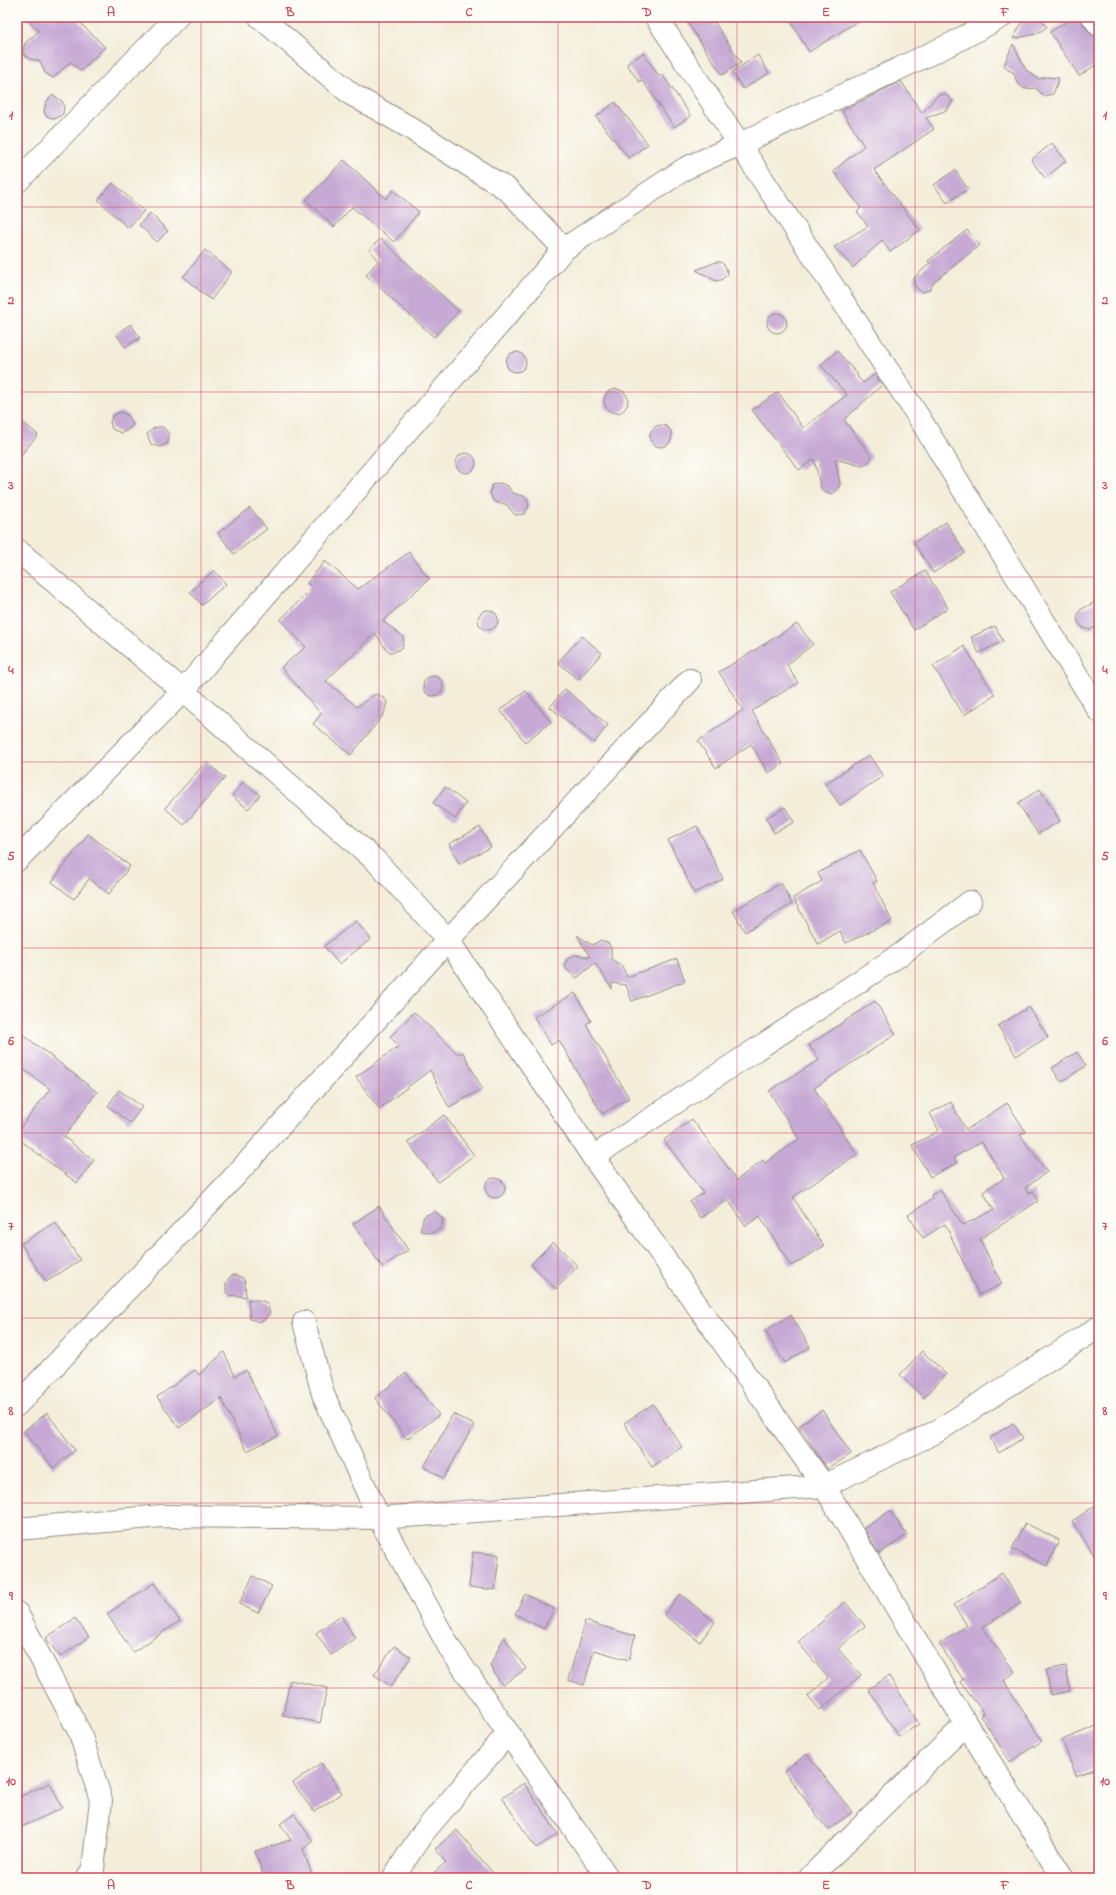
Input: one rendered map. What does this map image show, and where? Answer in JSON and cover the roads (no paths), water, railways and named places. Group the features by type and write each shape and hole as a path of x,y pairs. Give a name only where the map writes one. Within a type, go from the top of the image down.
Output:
{"street":[{"path":"17,182 177,17"},
{"path":"260,17 351,94 407,126 508,190 564,249"},
{"path":"656,17 918,416 1099,711"},
{"path":"17,860 182,691 564,249 686,168 953,43 1001,17"},
{"path":"1093,17 1099,25"},
{"path":"17,550 182,691 376,861 448,940 593,1157 824,1486 966,1724 1063,1878"},
{"path":"17,1406 235,1176 448,940 690,680"},
{"path":"593,1157 901,954 970,902"},
{"path":"304,1322 323,1394 379,1518 449,1647 608,1878"},
{"path":"17,1529 162,1516 379,1518 824,1486 936,1432 1099,1327"},
{"path":"17,1613 80,1733 101,1800 93,1869 87,1878"},
{"path":"809,1878 966,1724"},
{"path":"393,1878 422,1834 508,1733"}]}
